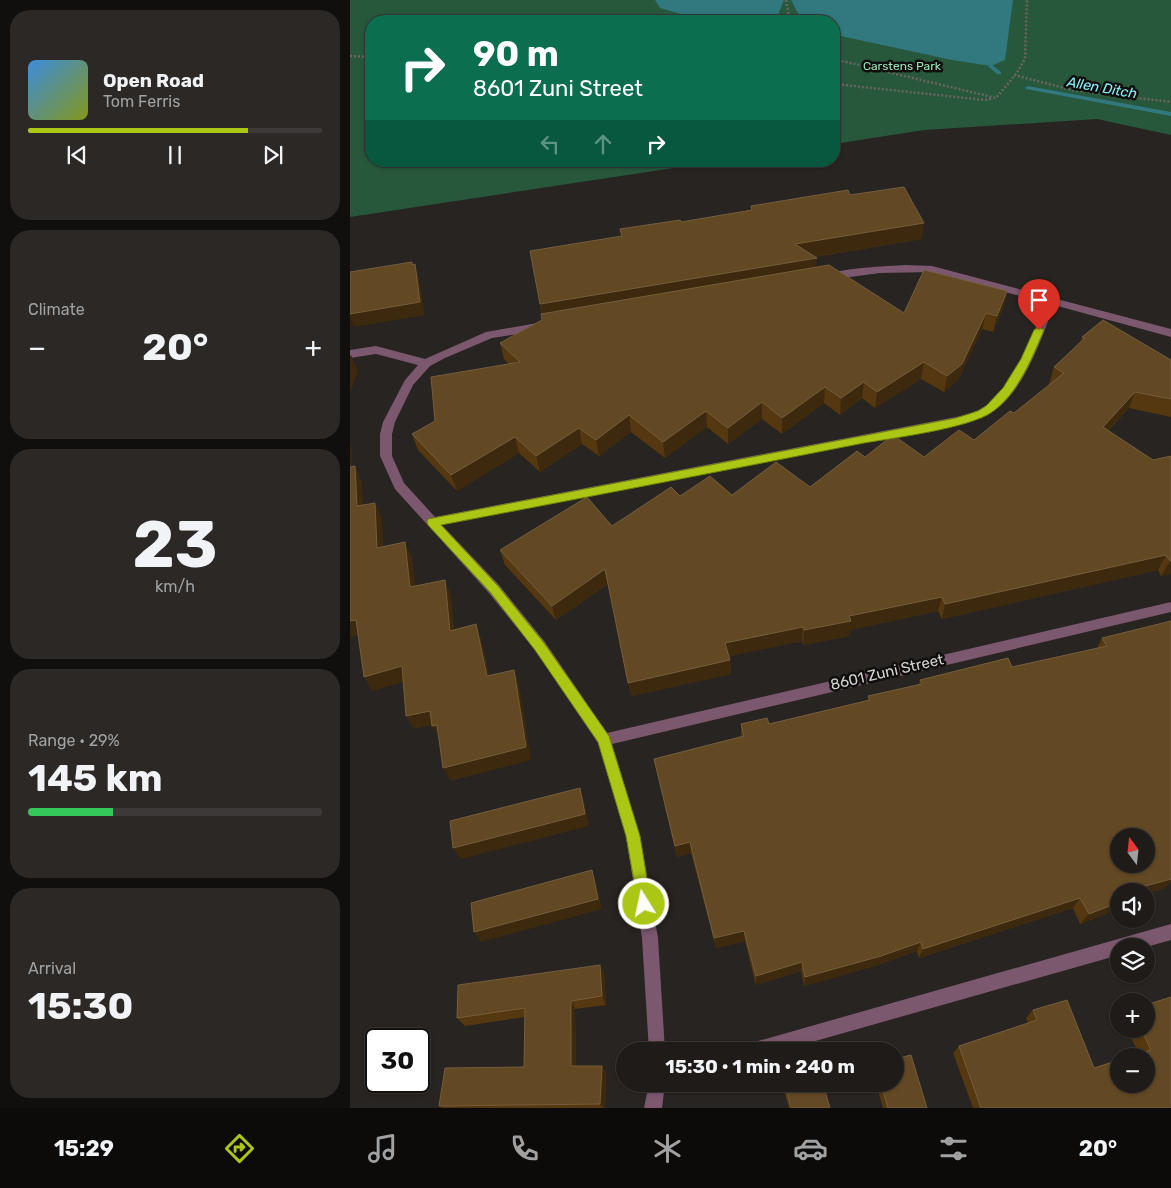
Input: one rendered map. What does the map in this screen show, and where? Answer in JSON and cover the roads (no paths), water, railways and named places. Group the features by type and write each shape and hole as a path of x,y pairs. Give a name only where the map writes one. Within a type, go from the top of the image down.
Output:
{"street":[{"path":"820,278 901,267 932,269 1171,333"},
{"path":"432,522 661,480 956,421 982,414 990,409 1007,391 1026,359 1051,301"},
{"path":"558,323 490,335 426,363 409,383 389,422 386,434 386,456 399,486 494,589 540,646 604,740 633,836 648,928 656,1042"},
{"path":"350,354 376,350 426,363"},
{"name":"8601 Zuni Street","path":"604,740 750,704 1171,607"},
{"path":"1150,938 1171,932"},
{"path":"783,1042 1110,950"},
{"path":"654,1108 656,1092"}],"water":[{"path":"655,0 784,0 778,15 685,15 660,8"},
{"path":"791,0 1013,0 1005,60 991,66 952,60 840,36 840,15 799,15"}],"waterway":[{"name":"Allen Ditch","path":"991,66 999,73"},
{"name":"Allen Ditch","path":"1028,88 1171,114"}],"park label":[{"name":"Carstens Park","path":"902,66"}]}
